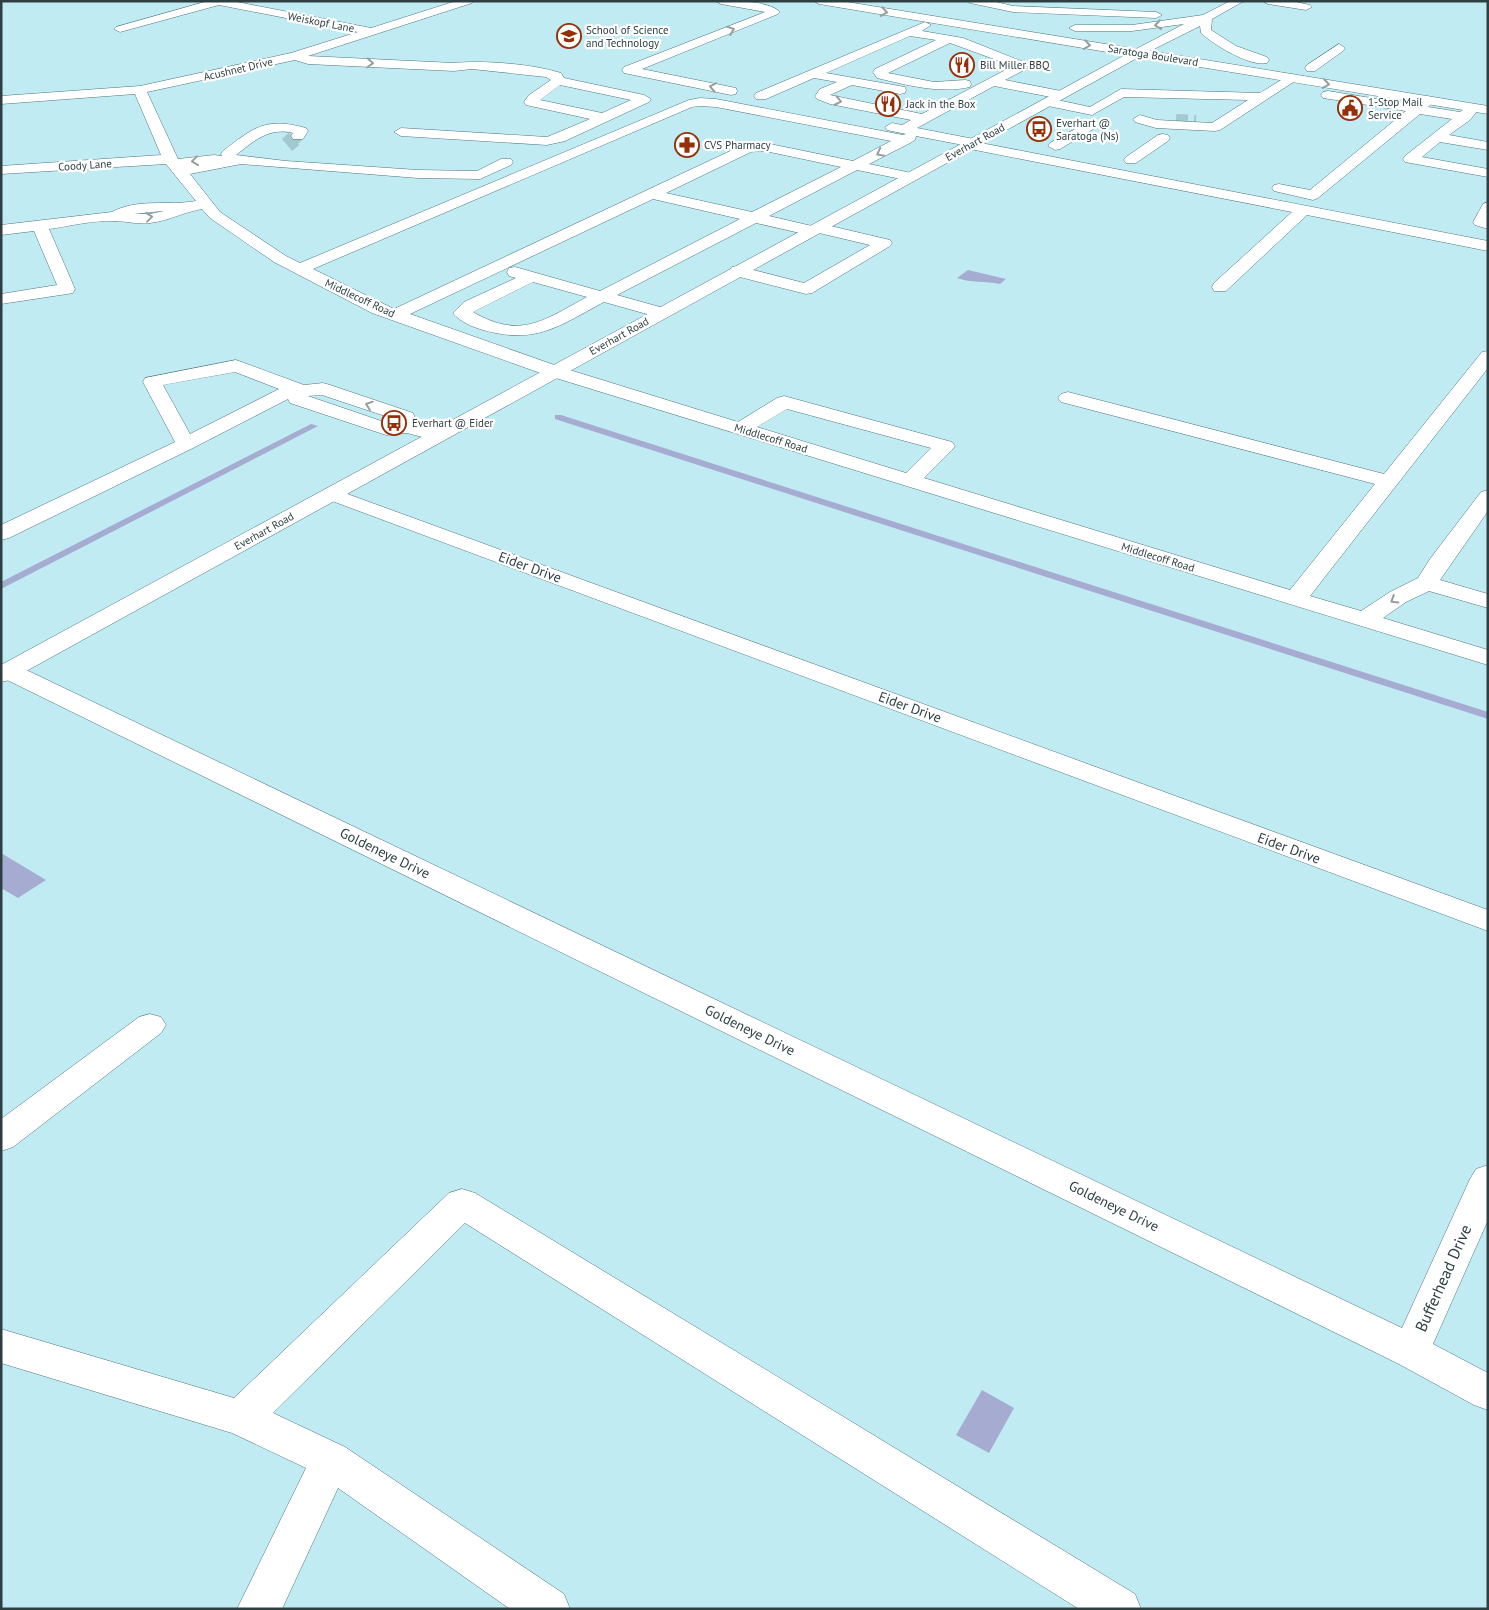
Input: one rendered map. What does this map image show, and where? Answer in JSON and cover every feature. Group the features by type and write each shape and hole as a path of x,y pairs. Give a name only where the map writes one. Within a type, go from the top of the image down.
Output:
{"street":[{"name":"Acushnet Drive","path":"1,100 140,90 224,74 295,56 468,1"},
{"path":"721,1 769,9 774,12 628,70 779,100"},
{"name":"Saratoga Boulevard","path":"819,1 1428,100 1476,111"},
{"path":"892,1 1017,21"},
{"path":"974,1 1013,9 1156,14"},
{"name":"Everhart Road","path":"5,673 1058,96 1239,1"},
{"path":"1268,1 1306,7"},
{"name":"Weiskopf Lane","path":"216,2 371,31"},
{"path":"120,29 216,2"},
{"path":"769,9 782,5"},
{"name":"Saratoga Boulevard","path":"1174,46 1065,28 1132,28 1206,18 1205,31 1215,40 1234,50 1268,61 1208,51"},
{"path":"752,95 813,74 936,20"},
{"path":"531,277 470,306 462,312 469,318 506,329 523,332 541,328 855,166 905,134 925,118 1022,66 1007,58 960,41 909,32"},
{"path":"1038,37 1072,54"},
{"path":"883,69 949,39"},
{"path":"935,46 1007,58"},
{"path":"1330,71 1306,67 1339,48"},
{"path":"321,61 360,50"},
{"path":"459,54 465,56 472,66"},
{"path":"295,56 321,61 454,67 472,66 548,73 557,76 558,81"},
{"path":"840,62 965,84 988,85 1058,96 1091,118 1111,115"},
{"path":"1058,96 1076,80 1080,70"},
{"path":"1164,70 1244,70"},
{"path":"813,74 958,101"},
{"path":"1058,96 1095,82 1120,77"},
{"path":"1176,120 1136,119 1156,124 1215,126 1291,78"},
{"path":"401,132 547,141 560,138 604,118 644,99 558,81 531,102 604,118"},
{"path":"850,81 825,92 822,96 830,100 925,118"},
{"name":"Middlecoff Road","path":"140,90 174,165 214,215 280,259 378,309 553,372 1488,658"},
{"path":"1074,149 1050,145 1091,118 1121,93 1263,97"},
{"path":"1328,95 1416,110 1476,111"},
{"path":"1265,186 1313,195 1428,100"},
{"path":"299,269 689,104 700,102 716,102 865,132 905,134 920,132 972,144 1488,246"},
{"path":"816,108 870,122 905,134"},
{"path":"1476,111 1410,159 1488,173"},
{"path":"1196,121 1224,122"},
{"path":"231,160 228,154 262,129 276,127 291,128 301,131 298,136"},
{"path":"848,140 865,132"},
{"path":"991,134 1008,137"},
{"path":"1438,137 1486,146"},
{"path":"1150,164 1126,159 1163,138"},
{"name":"Coody Lane","path":"1,170 174,165 214,158 418,174 480,175 507,162 526,141"},
{"path":"395,315 755,146 911,177"},
{"path":"1467,162 1486,146"},
{"path":"814,157 831,149"},
{"path":"264,162 279,151"},
{"path":"652,194 884,243 806,289 738,271"},
{"path":"1,230 116,216 125,211 162,206 182,208 206,204"},
{"path":"1488,207 1481,222 1488,224"},
{"path":"1220,286 1304,210"},
{"path":"1,299 67,289 40,226"},
{"path":"496,267 661,313"},
{"path":"1295,599 1488,356"},
{"path":"186,444 152,382 236,366 298,390"},
{"path":"1,533 298,390 323,389 406,417 407,427 437,435"},
{"path":"1068,398 1388,481"},
{"path":"740,429 784,402 945,446 909,481"},
{"name":"Eider Drive","path":"331,494 1488,921"},
{"path":"1364,620 1398,597 1427,583 1438,564 1488,496"},
{"path":"1427,583 1488,602"},
{"name":"Goldeneye Drive","path":"5,673 1411,1350 1488,1394"},
{"path":"1,1138 150,1025"},
{"name":"Bufferhead Drive","path":"1411,1350 1488,1179"},
{"path":"242,1418 462,1203 1119,1609"},
{"path":"1,1346 242,1418 331,1460 548,1609"},
{"path":"259,1609 331,1460"}],"water":[{"path":"968,270 1006,279 1000,284 957,278"},
{"path":"1,853 46,880 18,898 1,888"},
{"path":"982,1390 1014,1408 989,1453 956,1435"}],"waterway":[{"path":"558,417 1488,716"},
{"path":"1,586 314,426"}],"tunnel":[{"path":"1176,120 1196,121"},
{"path":"292,141 298,136"},
{"path":"287,145 294,139"}],"place":[{"name":"School of Science and Technology","path":"569,36"},
{"name":"Bill Miller BBQ","path":"962,65"},
{"name":"Jack in the Box","path":"888,104"},
{"name":"1-Stop Mail Service","path":"1350,108"},
{"name":"Everhart @ Saratoga (Ns)","path":"1039,129"},
{"name":"CVS Pharmacy","path":"687,145"},
{"name":"Everhart @ Eider","path":"394,423"}]}
